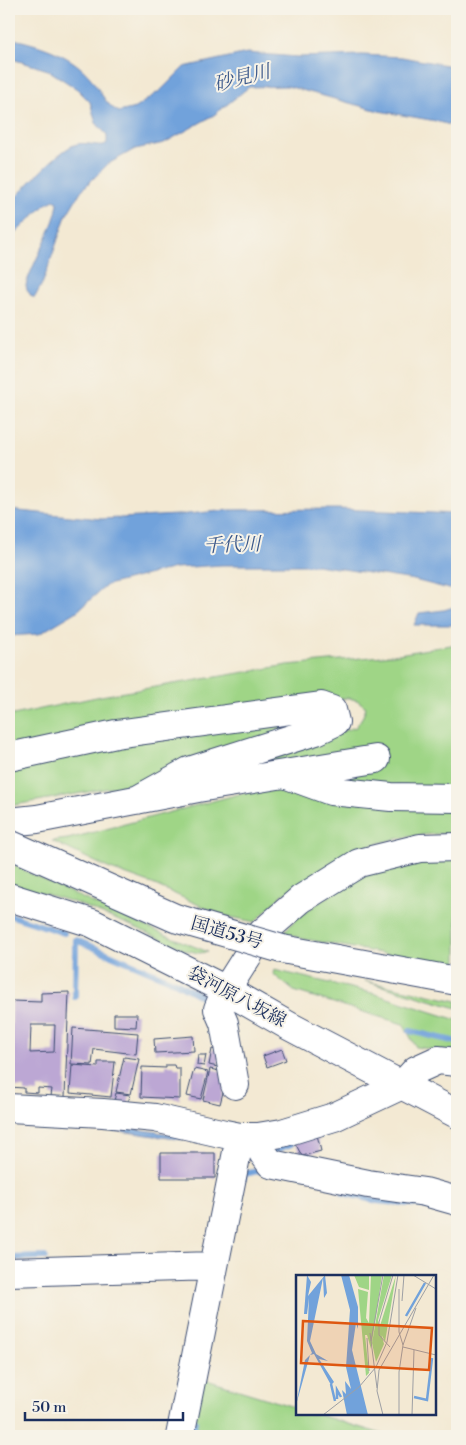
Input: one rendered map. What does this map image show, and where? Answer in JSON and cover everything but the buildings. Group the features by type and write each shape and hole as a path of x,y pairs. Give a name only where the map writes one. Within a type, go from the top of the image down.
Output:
{"main road":[{"path":"9,757 116,734 321,706 332,710 336,722 316,731 189,771 137,800"},
{"path":"9,822 37,820 137,800 376,759"},
{"path":"284,774 331,791 391,797 457,798"},
{"name":"国道53号","path":"9,844 175,918 282,950 457,980"},
{"path":"235,1085 224,1023 218,1009 226,990 262,933 301,899 358,863 420,848 457,847"},
{"name":"袋河原八坂線","path":"9,897 92,923 226,990 289,1026 457,1114"},
{"path":"9,1108 103,1112 155,1118 249,1137 282,1133 334,1117 402,1085 416,1070 438,1060 457,1062"},
{"path":"249,1137 271,1164 368,1184 425,1192 457,1200"},
{"path":"180,1436 214,1266 249,1137"},
{"path":"9,1272 214,1266"}],"green space":[{"path":"457,644 457,789 198,774 356,727 366,707 357,700 347,698 244,707 9,752 9,716 101,696 288,665 393,655"},
{"path":"263,718 314,724 138,783 9,806 9,766"},
{"path":"266,787 284,787 457,807 457,834 430,834 401,838 372,845 347,855 292,891 283,894 255,922 221,915 155,885 108,868 52,841 68,839"},
{"path":"457,858 457,967 299,938 284,932 296,919 364,873 421,860"},
{"path":"9,863 107,909 208,952 199,953 185,950 76,903 9,883"},
{"path":"274,970 372,993 457,1020 457,1053 416,1047 403,1024 294,991 273,974"},
{"path":"365,981 457,1001 457,1008"},
{"path":"200,1378 296,1408 296,1415 319,1415 388,1436 191,1436"}],"water":[{"name":"砂見川","path":"9,38 31,43 72,61 89,76 106,101 119,112 135,108 161,90 184,67 247,53 298,57 362,55 402,57 457,67 457,127 436,121 379,111 287,86 249,87 214,115 164,143 135,149 108,164 81,191 66,216 43,282 35,297 32,297 26,285 49,232 58,202 54,200 46,204 9,239 9,204 69,147 84,143 104,145 107,143 107,135 96,123 90,102 77,89 48,70 9,58"},
{"name":"千代川","path":"337,509 457,514 457,589 449,589 414,580 317,565 222,565 175,568 107,585 76,612 39,634 9,636 9,510 101,519 230,510"},
{"path":"457,606 457,625 414,625 419,613 444,610"},
{"path":"9,1122 129,1128 185,1136 183,1140 127,1132"}],"waterway":[{"path":"9,915 64,933"},
{"path":"75,997 76,940 175,982 201,996"},
{"path":"410,1031 457,1042"},
{"path":"274,1151 291,1144"},
{"path":"244,1178 244,1174 267,1169"},
{"path":"343,1193 377,1201 421,1205 457,1215"},
{"path":"9,1258 45,1257"},
{"path":"195,1421 194,1426 198,1436"}]}
